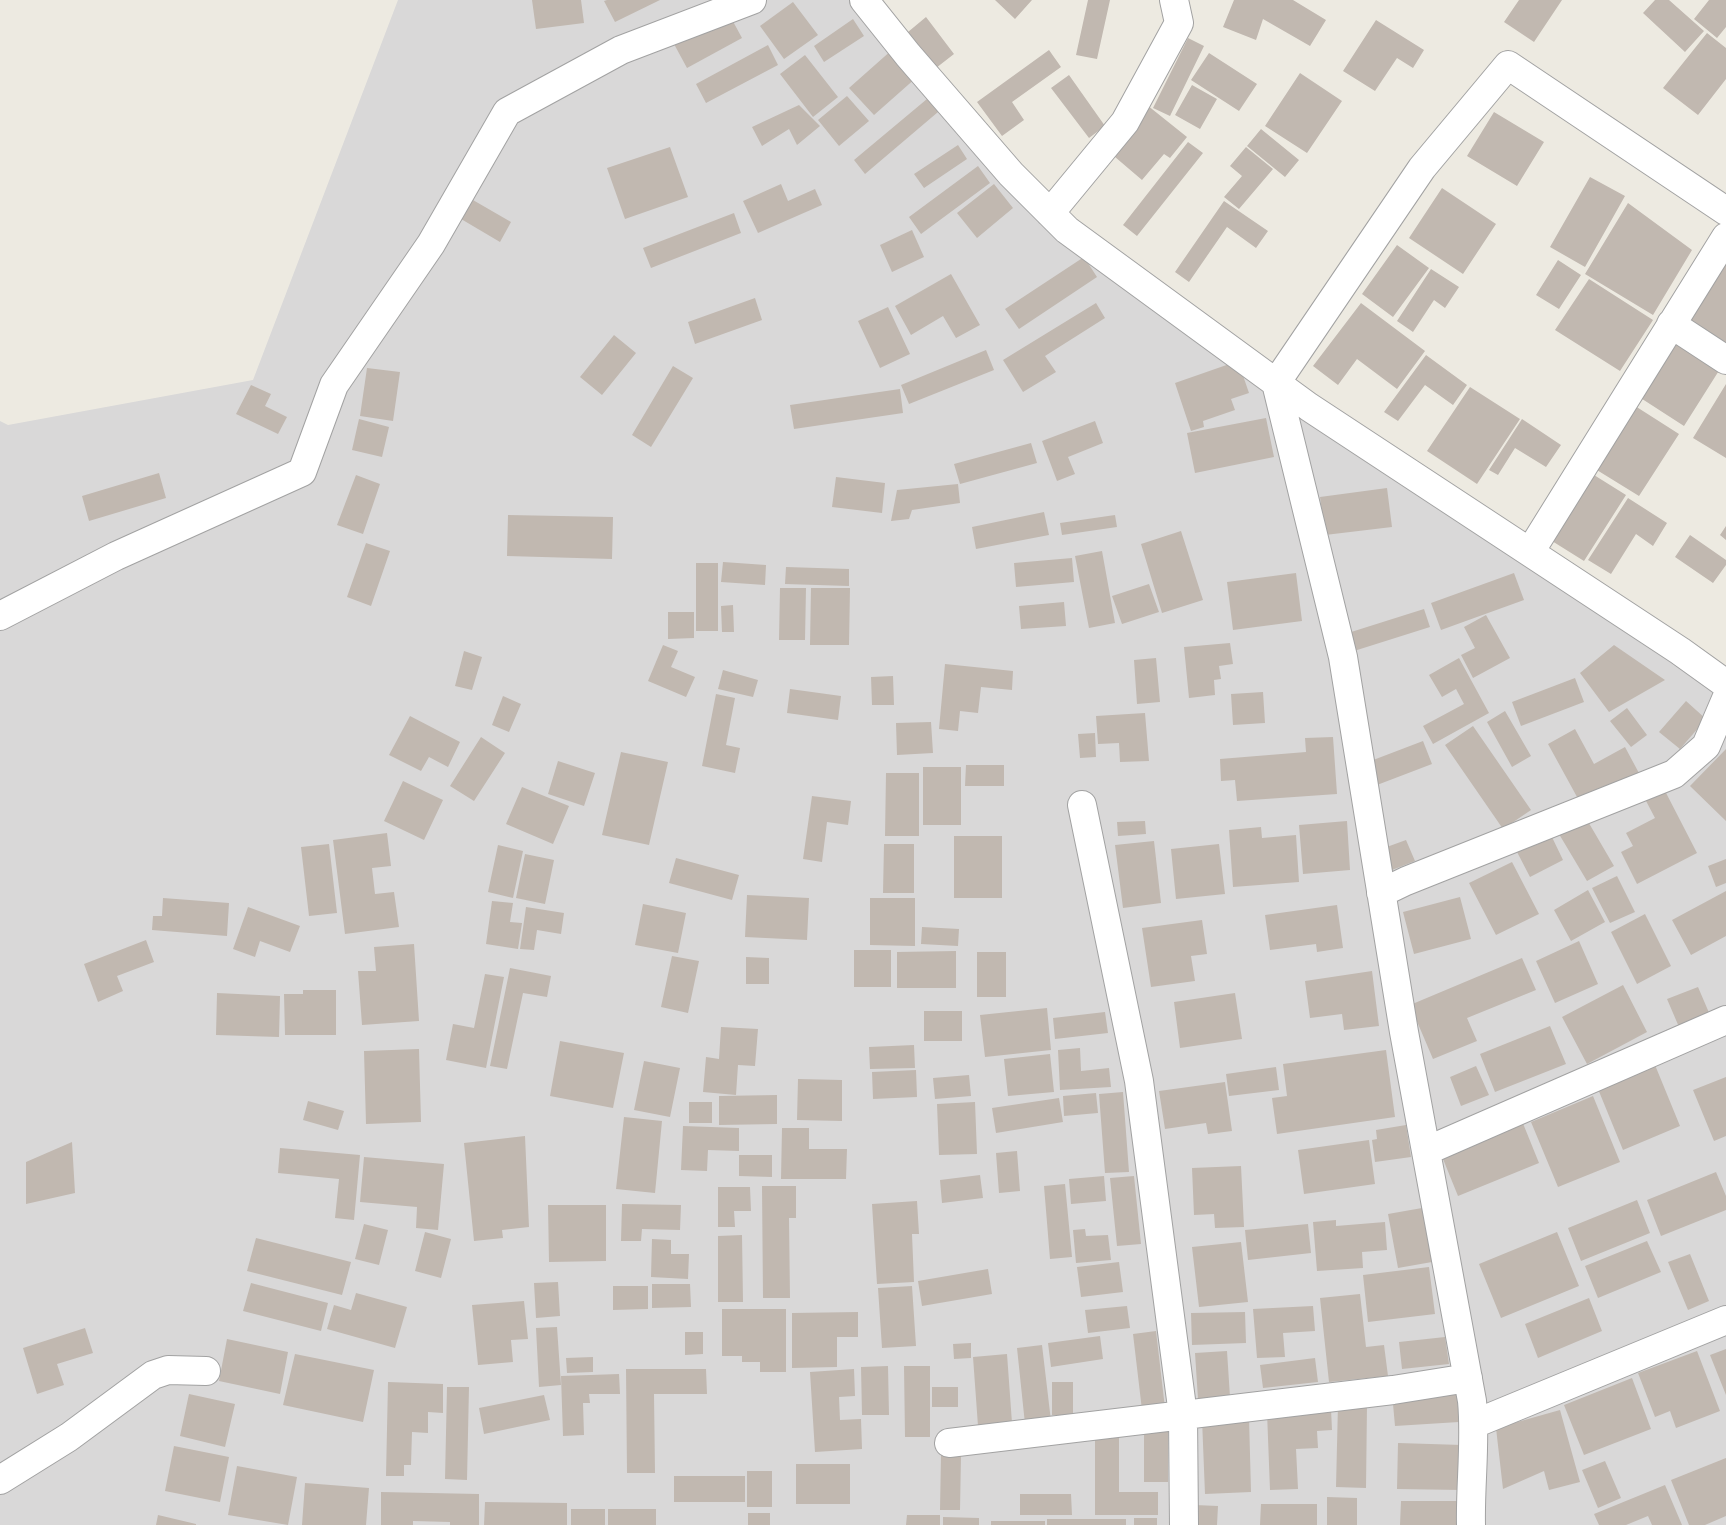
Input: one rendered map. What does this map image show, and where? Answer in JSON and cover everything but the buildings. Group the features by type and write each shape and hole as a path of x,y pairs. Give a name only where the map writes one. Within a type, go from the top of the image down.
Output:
{"street":[{"path":"0,616 116,556 302,472 334,384 431,244 507,112 621,50 752,0"},
{"path":"864,0 908,55 1011,174 1067,230 1309,407 1680,651 1726,684"},
{"path":"1050,213 1125,122 1179,23 1174,0"},
{"path":"1471,1525 1470,1501 1474,1424 1468,1378 1381,893 1343,657 1276,383 1422,168 1508,66 1726,211"},
{"path":"1530,552 1726,237"},
{"path":"1671,324 1726,360"},
{"path":"1381,893 1406,881 1674,774 1706,746 1726,699"},
{"path":"1082,805 1139,1081 1183,1416 1184,1525"},
{"path":"1426,1151 1726,1020"},
{"path":"1474,1424 1726,1320"},
{"path":"0,1480 69,1436 153,1375 168,1370 206,1371"},
{"path":"949,1442 1183,1416 1393,1390 1468,1378"}],"shaded area":[{"path":"398,0 864,0 1050,213 1726,684 1726,1525 0,1525 0,421 8,425 253,380"}]}
